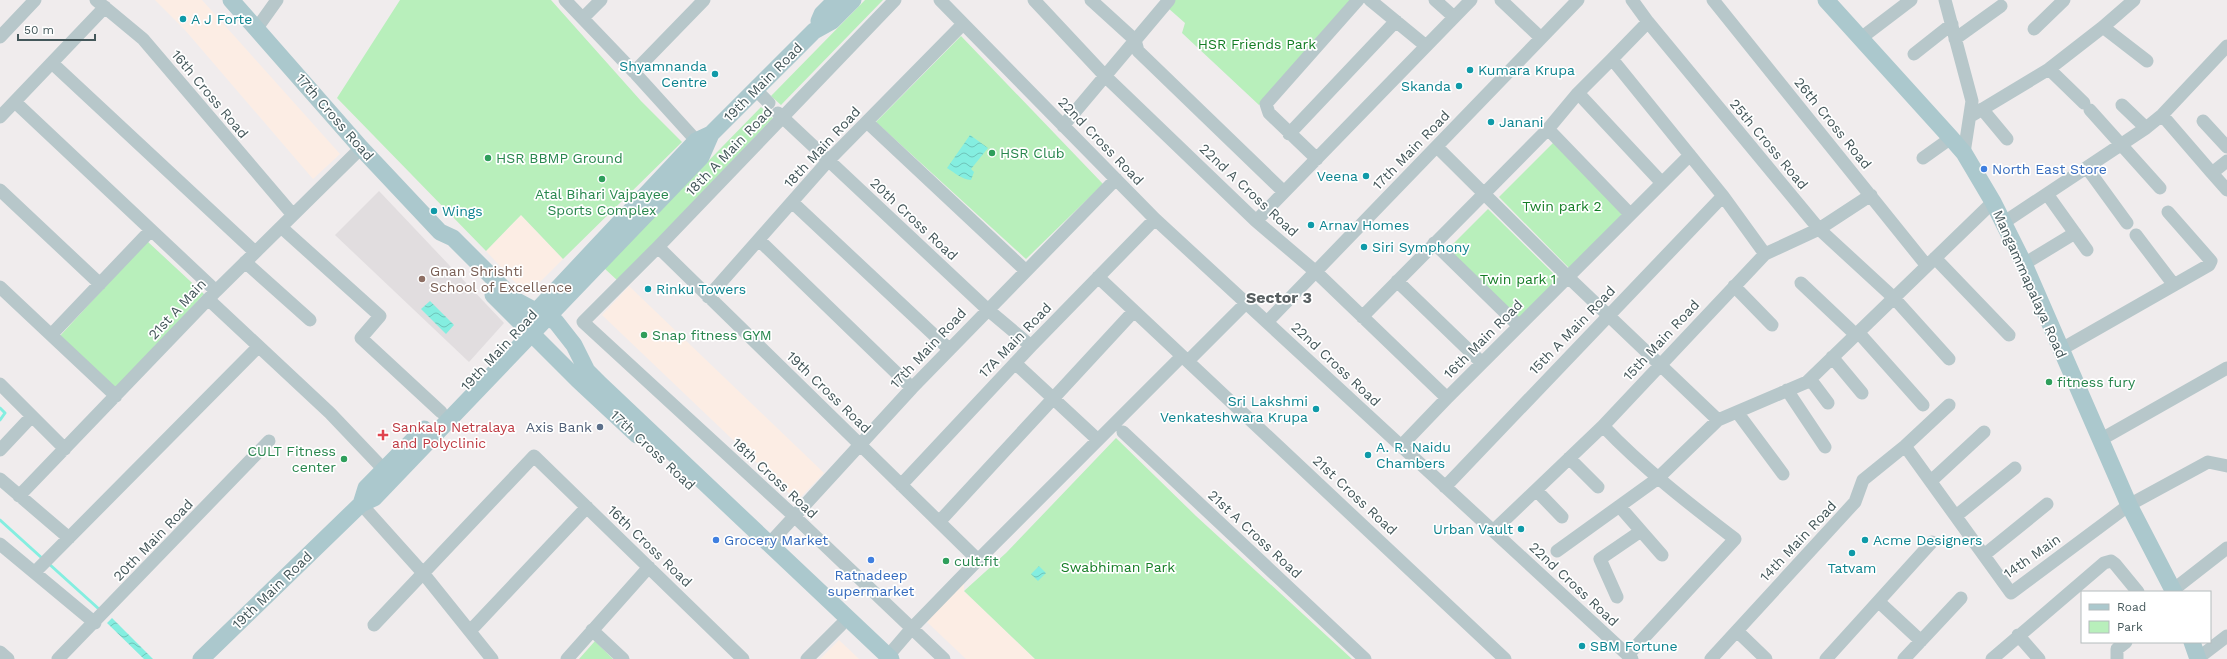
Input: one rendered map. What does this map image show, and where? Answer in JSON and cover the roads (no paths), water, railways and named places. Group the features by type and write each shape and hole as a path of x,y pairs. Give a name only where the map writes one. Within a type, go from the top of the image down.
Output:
{"main road":[{"name":"17th Cross Road","path":"231,0 361,148 440,232 453,238 515,300 556,322 569,339 575,364 587,370 769,544 891,652"},
{"name":"19th Main Road","path":"814,30 822,14 836,0"},
{"name":"19th Main Road","path":"201,659 361,504 366,488 388,474 528,329 700,145 755,89 814,30 832,21 853,0"},
{"name":"Mangammapalaya Road","path":"1826,0 1964,153 1993,202 2024,264 2060,350 2129,505 2174,591"},
{"name":"17th Cross Road","path":"440,232 445,246 528,329 575,364 841,625 891,652"},
{"name":"19th Main Road","path":"388,474 441,412 511,340 528,329"},
{"path":"2192,643 2198,659"}],"street":[{"path":"0,37 35,0"},
{"path":"257,28 277,0"},
{"path":"565,0 634,72 700,145"},
{"path":"583,18 601,0"},
{"path":"634,72 704,0"},
{"name":"18th A Main Road","path":"583,322 658,247 776,111 895,0"},
{"name":"22nd Cross Road","path":"940,0 1155,219 1245,304 1267,322 1630,657"},
{"name":"22nd A Cross Road","path":"1034,0 1106,77 1256,221 1316,272 1447,398"},
{"path":"1063,126 1106,77 1169,0"},
{"path":"1317,159 1289,134 1269,113 1266,104 1268,99 1358,0"},
{"path":"1370,0 1426,46"},
{"path":"1435,0 1454,17"},
{"path":"1256,221 1471,0"},
{"path":"1501,0 1540,38"},
{"name":"17th Main Road","path":"1267,322 1578,0"},
{"name":"25th Cross Road","path":"1632,0 1648,22 1819,229 1894,298 1949,359"},
{"name":"26th Cross Road","path":"1713,0 1871,195 1931,262 2009,335"},
{"path":"1861,38 1894,5 1911,0"},
{"path":"1946,0 1972,101 1971,116 1964,153"},
{"path":"2034,29 2064,0"},
{"path":"1971,116 2049,69 2103,27 2134,0"},
{"path":"1094,1 1135,40 1138,51 1284,192"},
{"path":"0,118 52,63 100,4"},
{"name":"16th Cross Road","path":"100,4 143,40 292,215"},
{"path":"1955,39 2001,6"},
{"path":"1289,134 1396,21"},
{"path":"1362,317 1548,129 1578,93 1648,22"},
{"name":"18th Main Road","path":"708,297 828,161 963,24"},
{"path":"1914,54 1952,24"},
{"path":"2103,27 2148,61"},
{"path":"2003,223 2146,128 2162,114 2227,46"},
{"path":"1612,58 1723,196 1765,254"},
{"path":"52,63 255,252"},
{"path":"2049,69 2087,106 2160,188"},
{"name":"20th Cross Road","path":"755,89 828,161 987,309 1031,346"},
{"path":"1578,93 1662,183"},
{"path":"15,102 151,230 258,346 330,414 388,474"},
{"path":"2122,105 2146,128"},
{"path":"1982,108 2007,139"},
{"path":"2162,114 2227,190"},
{"path":"2203,121 2227,147"},
{"path":"867,122 1025,270"},
{"path":"1548,129 1630,214"},
{"path":"1923,158 1951,138"},
{"path":"1436,147 1568,277 1718,420"},
{"name":"21st A Main","path":"19,496 212,295 361,148"},
{"name":"16th Main Road","path":"1401,446 1690,155"},
{"path":"2212,173 2227,161"},
{"path":"2087,168 2127,223"},
{"name":"17th Main Road","path":"769,544 912,388 987,309 1116,179"},
{"path":"0,190 100,284"},
{"path":"2048,194 2088,250"},
{"name":"15th Main Road","path":"1493,531 1603,426 1765,254 1819,229 1871,195"},
{"name":"15th A Main Road","path":"1446,487 1608,315 1723,196"},
{"path":"792,202 949,349"},
{"path":"1557,551 1657,479 1718,420 1810,379 1993,202"},
{"path":"2060,350 2209,264 2211,261 2168,212"},
{"name":"17A Main Road","path":"901,484 1031,346 1155,219"},
{"path":"281,227 380,316 361,338 441,412"},
{"path":"51,335 151,230"},
{"path":"2024,264 2075,233"},
{"path":"2136,235 2174,285"},
{"path":"759,240 912,388"},
{"path":"1434,243 1519,326"},
{"name":"19th Cross Road","path":"658,247 978,560"},
{"path":"245,262 310,320"},
{"name":"21st Cross Road","path":"1098,277 1134,311 1187,356 1505,659"},
{"path":"1397,281 1482,363"},
{"path":"1801,283 1857,333 1923,405"},
{"path":"1734,286 1772,324"},
{"path":"0,287 116,396"},
{"path":"891,652 912,628 978,560 1098,440 1187,356 1245,304"},
{"path":"939,522 1052,397 1134,311"},
{"name":"18th Cross Road","path":"583,322 794,516 944,659"},
{"path":"43,565 258,346"},
{"path":"1832,357 1862,393"},
{"path":"1015,363 1098,440"},
{"path":"2100,440 2227,368"},
{"path":"1810,379 1828,403"},
{"path":"0,384 65,449"},
{"path":"1787,390 1825,447"},
{"name":"14th Main Road","path":"1711,659 1855,502 1863,480 1905,446 1949,405"},
{"path":"1737,412 1784,474"},
{"path":"0,450 32,416"},
{"path":"1603,426 1657,479 1735,539 1630,657"},
{"name":"21st A Cross Road","path":"1122,432 1365,659"},
{"path":"1931,481 1984,432"},
{"name":"20th Main Road","path":"58,659 95,623 269,441"},
{"name":"14th Main","path":"1905,446 2011,593 2129,505 2208,462 2227,466"},
{"name":"16th Cross Road","path":"423,573 534,456 743,659"},
{"path":"1569,458 1598,487"},
{"path":"1956,516 2015,468"},
{"path":"0,479 69,538"},
{"path":"1536,490 1562,518"},
{"path":"361,504 423,573 492,659"},
{"path":"1984,555 2047,504"},
{"path":"470,631 587,507"},
{"path":"1620,507 1662,555"},
{"path":"1617,597 1600,559 1641,531"},
{"path":"1826,659 1932,542"},
{"path":"0,544 43,565 95,623"},
{"path":"2174,591 2227,548"},
{"path":"1999,657 2018,635 2108,561 2115,564 2137,591"},
{"path":"566,659 649,567"},
{"path":"374,625 423,573"},
{"path":"1904,659 1961,598"},
{"path":"1879,602 1921,641"},
{"path":"807,659 841,625"},
{"path":"592,630 623,659"},
{"path":"1736,631 1766,659"},
{"path":"2018,635 2039,659"},
{"path":"2198,659 2227,636"},
{"path":"2116,659 2117,649 2125,643"},
{"path":"0,652 8,659"}],"water":[{"path":"970,135 988,148 971,169 974,172 971,180 961,177 947,168"},
{"path":"430,301 454,325 446,334 421,309"},
{"path":"1039,566 1046,573 1038,581 1031,574"},
{"path":"112,618 153,659 144,659 107,623"}],"waterway":[{"path":"0,408 5,413 0,420"},
{"path":"0,520 43,559"},
{"path":"48,563 100,610"}],"place":[{"name":"A J Forte","path":"183,19"},
{"name":"Kumara Krupa","path":"1470,70"},
{"name":"Shyamnanda Centre","path":"715,74"},
{"name":"Skanda","path":"1459,86"},
{"name":"Janani","path":"1491,122"},
{"name":"HSR Club","path":"992,153"},
{"name":"HSR BBMP Ground","path":"488,158"},
{"name":"North East Store","path":"1984,169"},
{"name":"Veena","path":"1366,176"},
{"name":"Atal Bihari Vajpayee Sports Complex","path":"602,179"},
{"name":"Wings","path":"434,211"},
{"name":"Arnav Homes","path":"1311,225"},
{"name":"Siri Symphony","path":"1364,247"},
{"name":"Gnan Shrishti School of Excellence","path":"422,279"},
{"name":"Rinku Towers","path":"648,289"},
{"name":"Snap fitness GYM","path":"644,335"},
{"name":"fitness fury","path":"2049,382"},
{"name":"Sri Lakshmi Venkateshwara Krupa","path":"1316,409"},
{"name":"Axis Bank","path":"600,427"},
{"name":"Sankalp Netralaya and Polyclinic","path":"383,435"},
{"name":"A. R. Naidu Chambers","path":"1368,455"},
{"name":"CULT Fitness center","path":"344,459"},
{"name":"Urban Vault","path":"1521,529"},
{"name":"Grocery Market","path":"716,540"},
{"name":"Acme Designers","path":"1865,540"},
{"name":"Tatvam","path":"1852,553"},
{"name":"Ratnadeep supermarket","path":"871,560"},
{"name":"cult.fit","path":"946,561"},
{"name":"SBM Fortune","path":"1582,646"}],"district":[{"name":"Sector 3","path":"1279,297"}],"park label":[{"name":"HSR Friends Park","path":"1257,44"},
{"name":"Twin park 2","path":"1562,206"},
{"name":"Twin park 1","path":"1518,279"},
{"name":"Swabhiman Park","path":"1118,567"}]}
